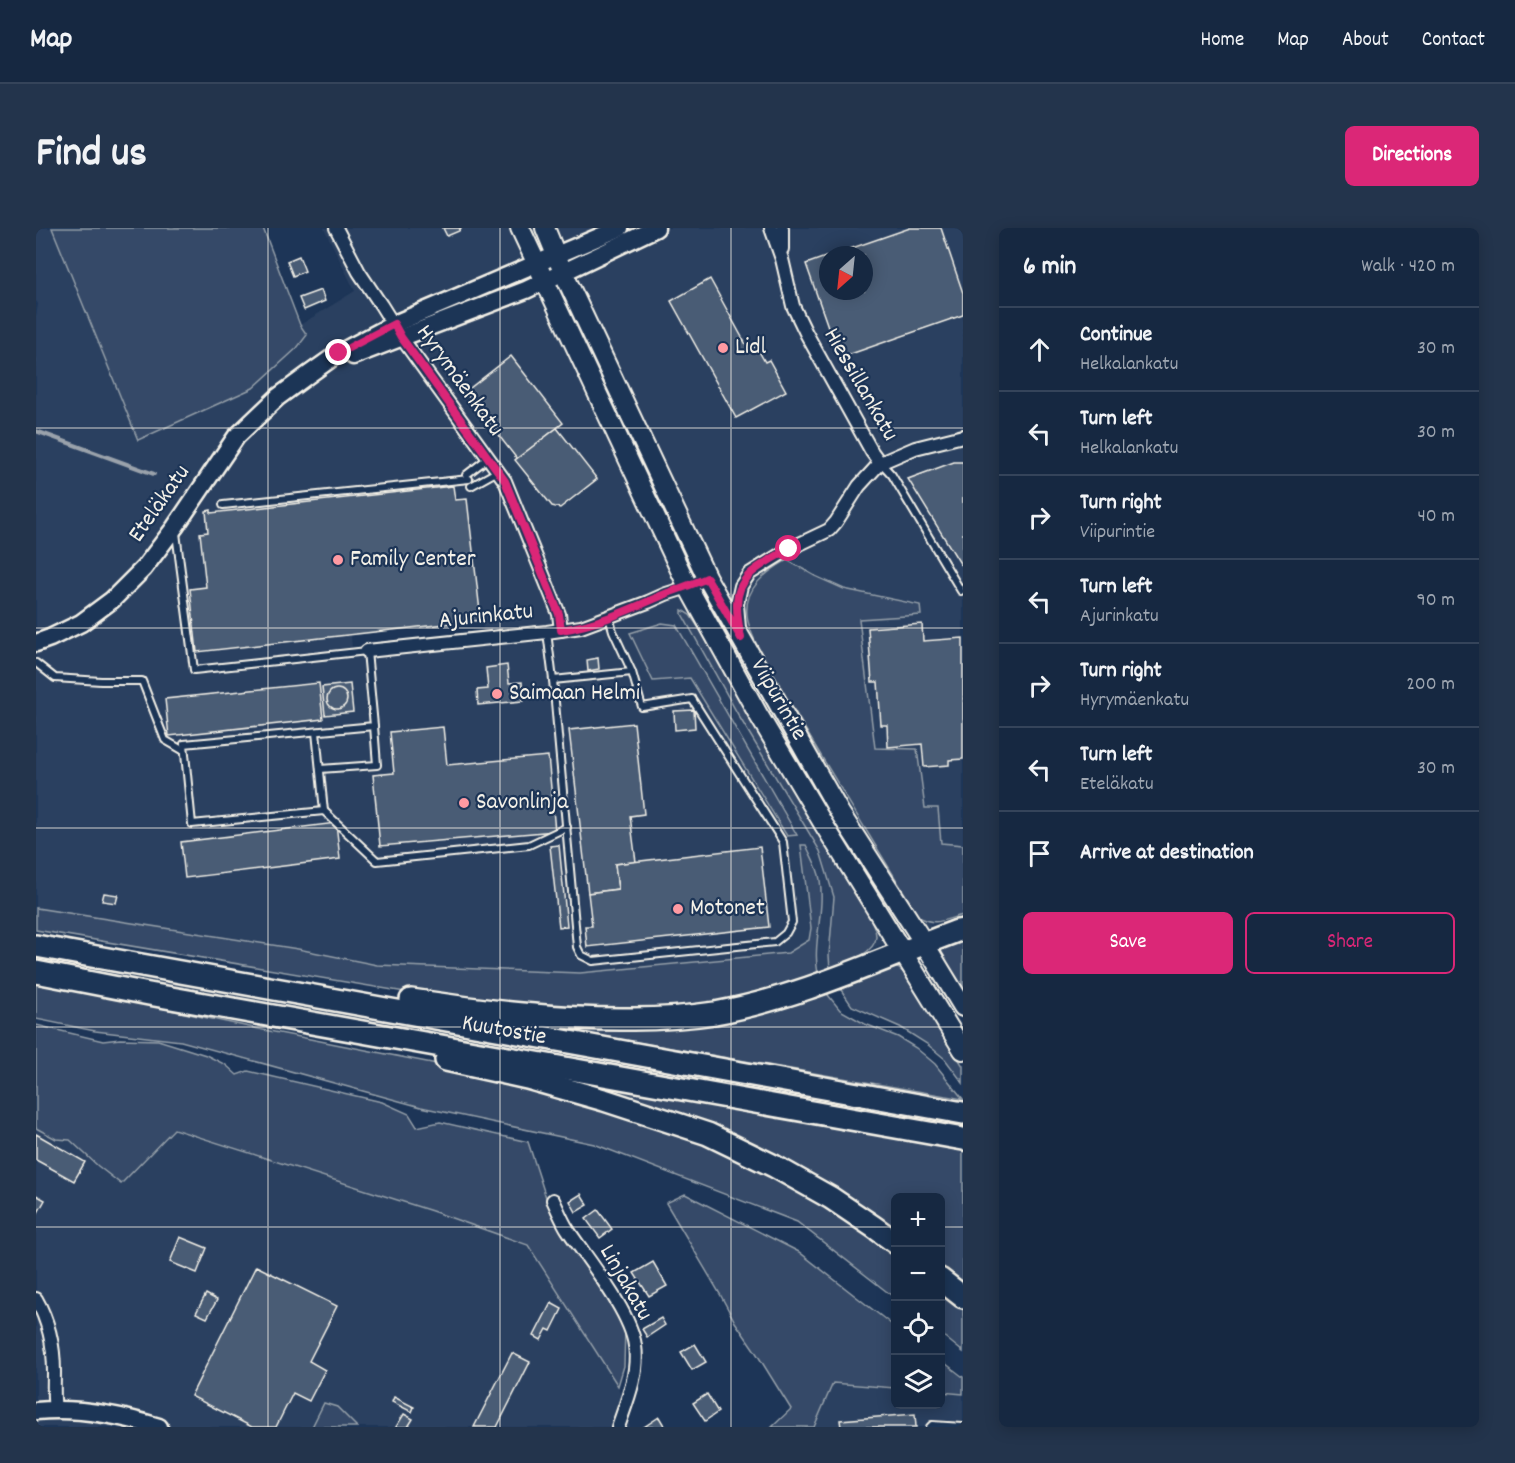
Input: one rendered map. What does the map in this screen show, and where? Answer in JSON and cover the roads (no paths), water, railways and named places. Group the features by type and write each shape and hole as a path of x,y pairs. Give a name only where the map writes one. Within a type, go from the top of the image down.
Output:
{"highway":[{"path":"57,950 500,1013 589,1020 664,1018 715,1013 766,1001 803,991 902,951 963,930"},
{"name":"Kuutostie","path":"36,946 955,1112"},
{"name":"Kuutostie","path":"36,972 963,1139"},
{"path":"149,994 527,1078 708,1134 774,1166 831,1198 891,1240"},
{"path":"945,1283 963,1297"}],"main road":[{"name":"Viipurintie","path":"520,228 688,587 758,714 963,1050"},
{"name":"Viipurintie","path":"545,228 707,578 840,813 963,1007"},
{"path":"560,264 620,228"},
{"path":"560,264 656,228"},
{"name":"Eteläkatu","path":"397,331 536,264 560,264"},
{"name":"Eteläkatu","path":"36,643 81,623 112,600 144,568 175,527 236,437 278,397 308,375 339,353 397,331 526,290 545,281 560,264"},
{"path":"36,1411 55,1409 90,1411 159,1427"}],"street":[{"name":"Hyrymäenkatu","path":"336,228 359,272 397,331 505,481 559,614 561,630"},
{"name":"Hiessillankatu","path":"771,228 782,260 793,306 880,463"},
{"name":"Hiessillankatu","path":"782,228 782,260"},
{"path":"741,638 737,604 741,586 749,574 789,549 829,530 859,486 880,463 915,447 963,436"},
{"name":"Ajurinkatu","path":"367,651 581,627 707,578"},
{"name":"Linjakatu","path":"553,1200 566,1227 631,1327 635,1346 635,1366 630,1394 618,1427"},
{"path":"36,1299 42,1309 51,1340 55,1409"}],"lane":[{"path":"223,505 467,477 489,458"},
{"path":"880,463 892,476 961,591"},
{"path":"471,486 498,471"},
{"path":"175,527 194,670 367,651 377,765 320,769"},
{"path":"547,632 577,947 581,955 593,961 775,942 786,933 792,922 783,843 692,699 642,707 632,672 609,617"},
{"path":"36,663 55,678 142,681 165,740 184,751"},
{"path":"553,680 632,672"},
{"path":"324,811 192,824 184,744 374,726"},
{"path":"316,732 324,811 377,861 528,845 567,827"},
{"path":"930,1427 932,1425 963,1427"}],"waterway":[{"path":"36,431 154,474"}],"place":[{"name":"Lidl","path":"723,348"},
{"name":"Family Center","path":"338,560"},
{"name":"Saimaan Helmi","path":"497,694"},
{"name":"Savonlinja","path":"464,803"},
{"name":"Motonet","path":"678,909"}]}
